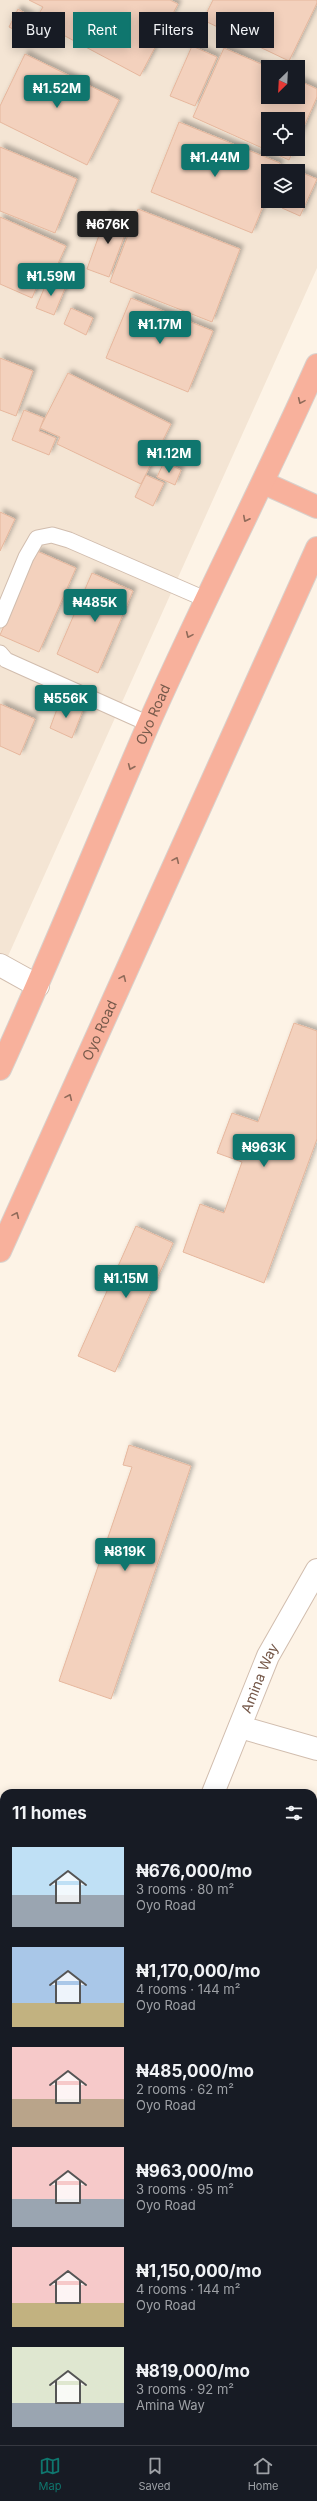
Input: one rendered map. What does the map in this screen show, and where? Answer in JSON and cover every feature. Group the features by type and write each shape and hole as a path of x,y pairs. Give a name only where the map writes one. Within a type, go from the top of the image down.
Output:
{"highway":[{"name":"Oyo Road","path":"0,1068 38,986 149,724 205,599 264,484 317,365"},
{"path":"264,484 317,507"},
{"name":"Oyo Road","path":"0,1251 317,548"}],"street":[{"path":"0,965 38,986"},
{"name":"Amina Way","path":"215,1789 268,1656 317,1570"},
{"path":"240,1727 317,1749"}],"lane":[{"path":"0,620 26,557 37,538 52,535 69,540 205,599"},
{"path":"0,653 6,660 149,724"}],"shaded area":[{"path":"0,0 317,0 317,268 0,974"}],"building":[{"path":"29,0 170,0 178,4 174,12 139,12 139,48 155,48 140,76 88,48 131,48 131,12 73,12 73,40 65,36 65,12 40,12 43,7"},
{"path":"213,0 317,0 317,3 289,60 262,48 274,48 274,12 216,12 216,26 208,22 207,12"},
{"path":"18,9 23,12 16,12"},
{"path":"12,21 12,28 9,27"},
{"path":"191,48 197,48 217,57 195,106 170,96"},
{"path":"224,48 261,64 261,104 305,104 305,83 317,89 317,97 305,124 305,112 261,112 261,147 193,117"},
{"path":"25,54 119,100 87,165 0,122 0,106"},
{"path":"179,122 280,163 261,164 261,208 262,208 252,233 151,192"},
{"path":"0,147 77,179 55,233 0,211"},
{"path":"280,156 291,156 289,160"},
{"path":"305,174 317,179 305,205"},
{"path":"282,208 304,208 300,216"},
{"path":"138,209 240,249 212,322 110,282"},
{"path":"107,213 130,221 109,277 87,269"},
{"path":"0,217 66,246 51,279 42,275 32,298 0,284"},
{"path":"48,279 66,286 54,315 36,308"},
{"path":"131,298 213,331 188,392 106,358"},
{"path":"71,308 93,318 86,335 64,324"},
{"path":"0,358 33,371 16,416 0,410"},
{"path":"68,373 171,424 141,484 57,444 60,437 40,428"},
{"path":"24,410 44,418 39,431 56,438 49,455 12,440"},
{"path":"164,462 181,470 175,485 157,477"},
{"path":"146,475 164,483 153,506 135,497"},
{"path":"0,512 15,519 0,551"},
{"path":"37,551 76,568 39,652 0,635"},
{"path":"92,573 133,591 98,673 57,654"},
{"path":"60,701 83,710 72,738 50,728"},
{"path":"0,704 35,719 20,755 0,746"},
{"path":"294,1023 317,1031 317,1139 264,1283 183,1252 200,1204 224,1213 242,1162 217,1153 232,1113 258,1122"},
{"path":"136,1226 173,1243 115,1372 78,1356"},
{"path":"129,1445 191,1466 111,1699 59,1681 132,1467 123,1465"}]}
